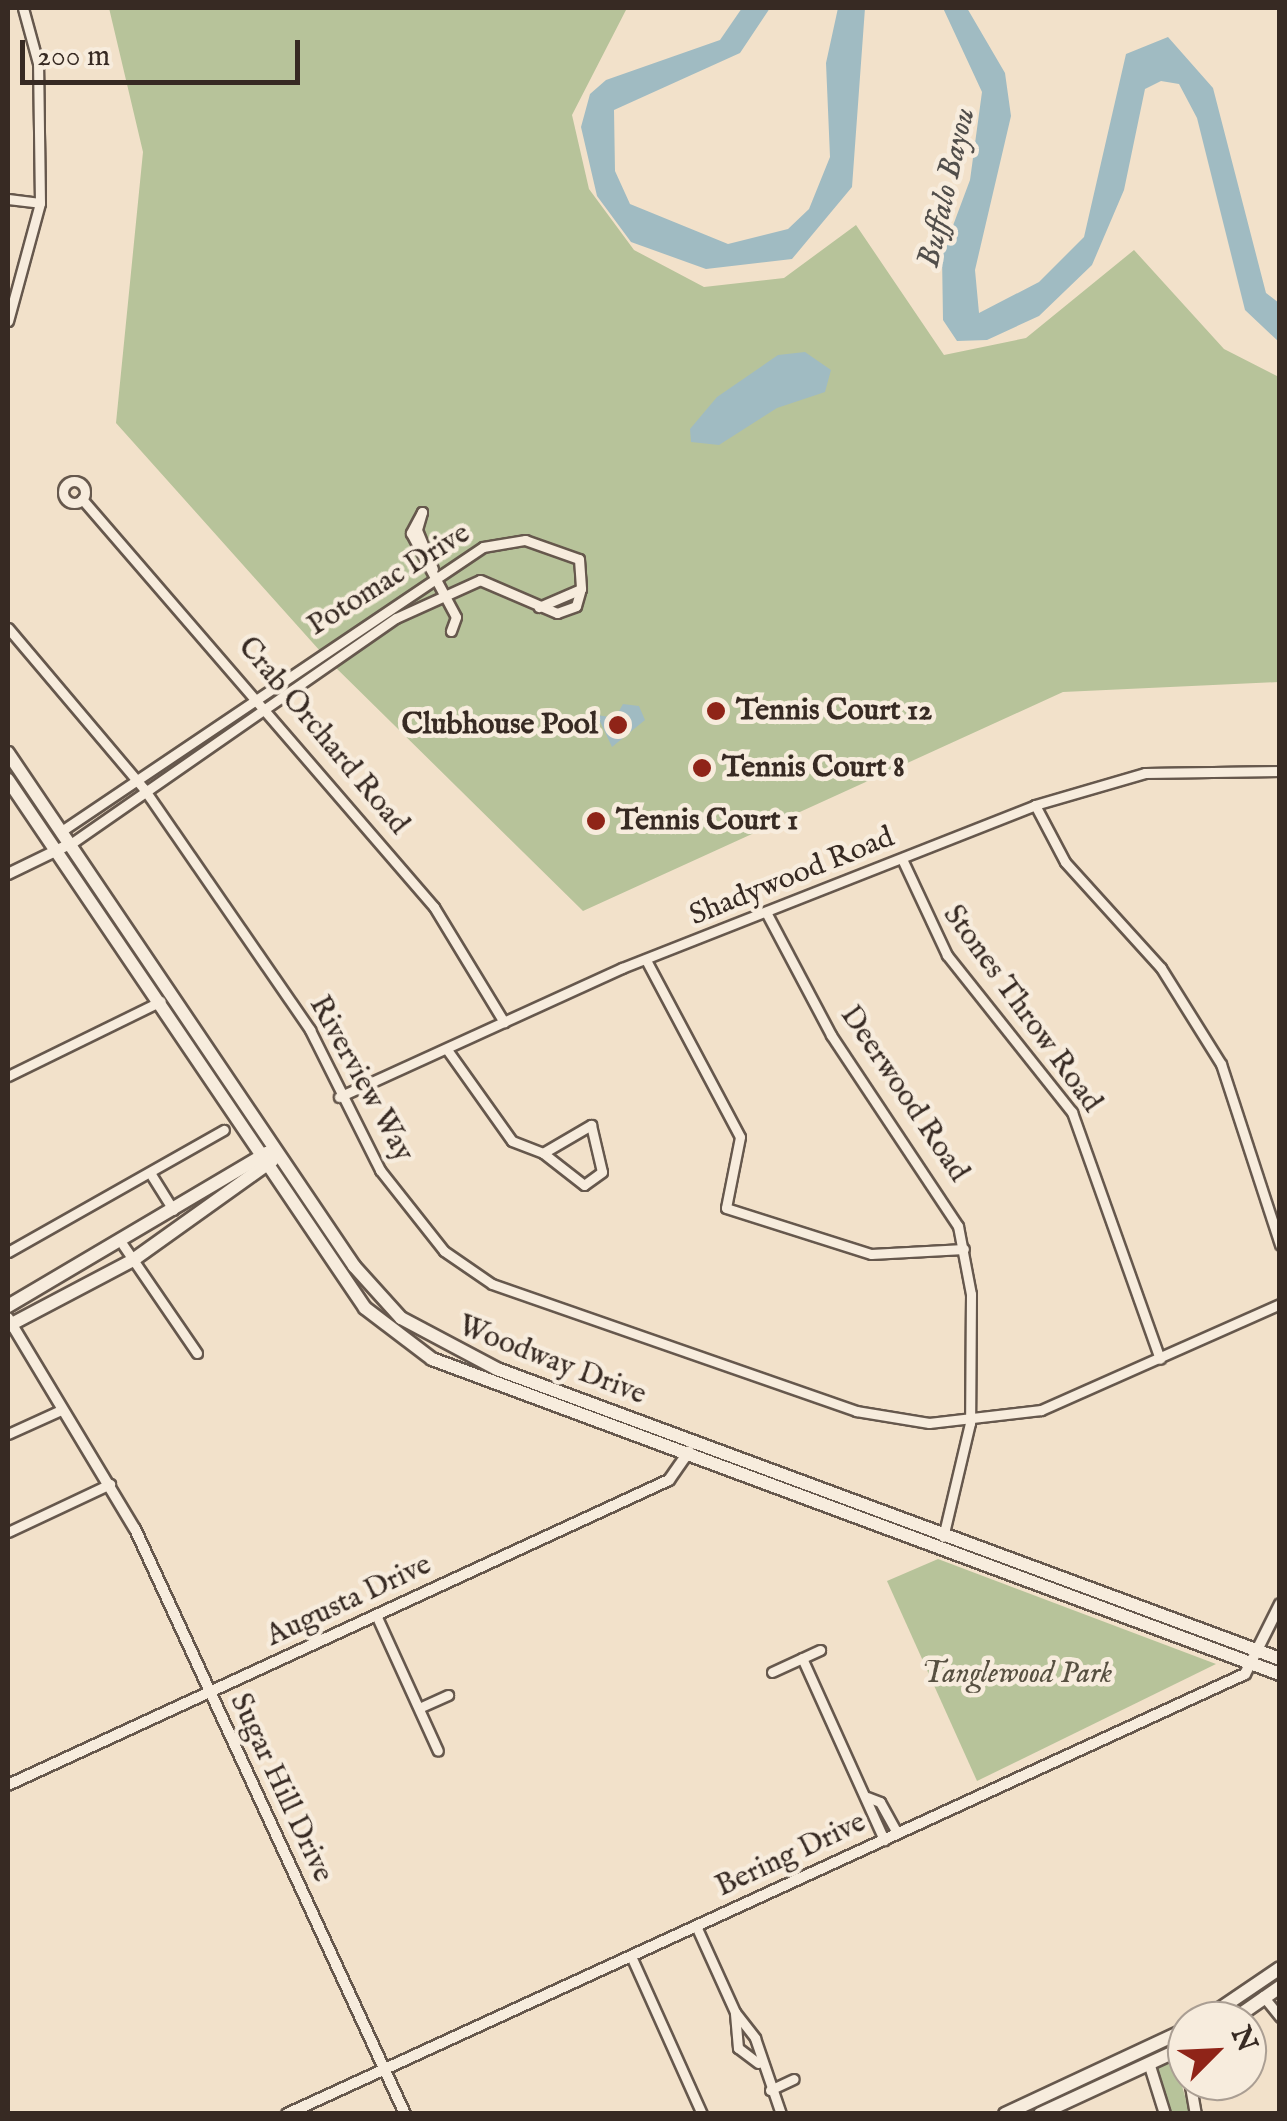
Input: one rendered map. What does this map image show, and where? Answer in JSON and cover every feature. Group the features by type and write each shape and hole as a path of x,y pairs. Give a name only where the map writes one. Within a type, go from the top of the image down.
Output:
{"main road":[{"name":"Woodway Drive","path":"8,753 64,830 354,1266 440,1345 563,1394 1075,1581 1256,1657 1280,1674"},
{"name":"Woodway Drive","path":"8,780 340,1274 365,1308 432,1359 686,1457 1070,1597 1256,1657 1280,1659"},
{"path":"8,1306 123,1245 258,1153 277,1153"},
{"path":"8,1323 133,1260 268,1168 277,1153"},
{"path":"340,1274 354,1266"},
{"path":"556,1408 563,1394"},
{"path":"806,1500 812,1485"},
{"path":"1032,1583 1038,1567"},
{"path":"1070,1597 1075,1581"},
{"path":"1253,2001 1280,1968"},
{"path":"1246,2001 1280,1987"},
{"path":"1005,2114 1167,2049"},
{"path":"1040,2114 1147,2057"}],"street":[{"path":"8,322 40,203 38,63 23,8"},
{"path":"8,199 40,203"},
{"name":"Crab Orchard Road","path":"82,499 434,907 504,1022"},
{"path":"435,574 418,530 422,512 412,534 456,617 451,631"},
{"name":"Potomac Drive","path":"8,874 54,847 72,843 262,706 446,596 480,580 539,607 581,589 585,572 573,554 526,540 482,548 435,574 253,694 64,830 54,847"},
{"name":"Riverview Way","path":"8,628 144,789 310,1030 339,1097 416,1220 492,1284 856,1411 970,1423 1041,1410 1280,1304"},
{"name":"Shadywood Road","path":"339,1097 646,960 1036,804 1145,774 1280,772"},
{"path":"1036,804 1065,862 1161,968 1221,1064 1280,1245"},
{"name":"Stones Throw Road","path":"902,859 948,955 1072,1112 1160,1359"},
{"name":"Deerwood Road","path":"766,912 831,1035 936,1182 964,1249 970,1423 946,1534 936,1548"},
{"path":"646,960 740,1137 726,1208 871,1254 964,1249"},
{"path":"8,1076 171,993"},
{"path":"448,1050 512,1141 543,1153 584,1185 602,1172 591,1125 543,1153"},
{"path":"8,1252 69,1211 152,1176 224,1130"},
{"path":"152,1176 173,1210"},
{"path":"123,1245 197,1353"},
{"name":"Sugar Hill Drive","path":"8,1323 60,1411 110,1484 406,2114"},
{"path":"8,1434 60,1411"},
{"name":"Augusta Drive","path":"8,1785 669,1480 693,1442"},
{"path":"8,1532 110,1484"},
{"path":"1256,1657 1280,1604"},
{"path":"376,1615 438,1752"},
{"path":"772,1672 820,1650"},
{"name":"Bering Drive","path":"287,2114 897,1834 1256,1657"},
{"path":"802,1658 884,1840"},
{"path":"419,1708 448,1696"},
{"path":"867,1797 880,1802 897,1834"},
{"path":"696,1926 734,2012 756,2038 758,2063 781,2114"},
{"path":"631,1956 702,2114"},
{"path":"1261,1994 1280,2017"},
{"path":"734,2012 738,2048 758,2063"},
{"path":"1147,2057 1165,2114"},
{"path":"770,2090 794,2079"}],"green space":[{"path":"109,8 627,8 572,115 589,189 634,250 704,287 784,278 856,225 944,355 1026,338 1134,250 1224,349 1279,377 1279,682 1063,692 583,911 329,661 116,423 143,152"},
{"name":"Tanglewood Park","path":"938,1559 1216,1664 977,1781 887,1581"},
{"path":"1167,2057 1167,2101 1186,2101 1190,2113 1167,2113 1154,2064"}],"water":[{"path":"742,8 770,8 740,53 614,110 615,171 630,204 728,244 788,229 809,209 830,157 826,63 838,8 865,8 852,187 792,259 706,269 631,242 597,196 581,127 590,94 606,80 720,40"},
{"path":"943,8 967,8 1005,73 1011,116 975,270 979,313 1039,282 1084,237 1126,54 1168,37 1213,88 1266,293 1279,303 1279,342 1245,310 1197,118 1179,84 1161,81 1145,89 1124,190 1092,265 1039,316 987,340 957,341 943,320 942,255 970,180 982,92"},
{"path":"805,352 831,370 825,392 777,408 719,445 691,442 690,429 717,397 778,355"},
{"name":"Clubhouse Pool","path":"623,704 639,706 645,720 612,747 597,715 615,718"}],"place":[{"name":"Tennis Court 12","path":"716,711"},
{"name":"Clubhouse Pool","path":"618,725"},
{"name":"Tennis Court 8","path":"702,768"},
{"name":"Tennis Court 1","path":"596,821"}],"water label":[{"name":"Buffalo Bayou","path":"948,188"}]}
